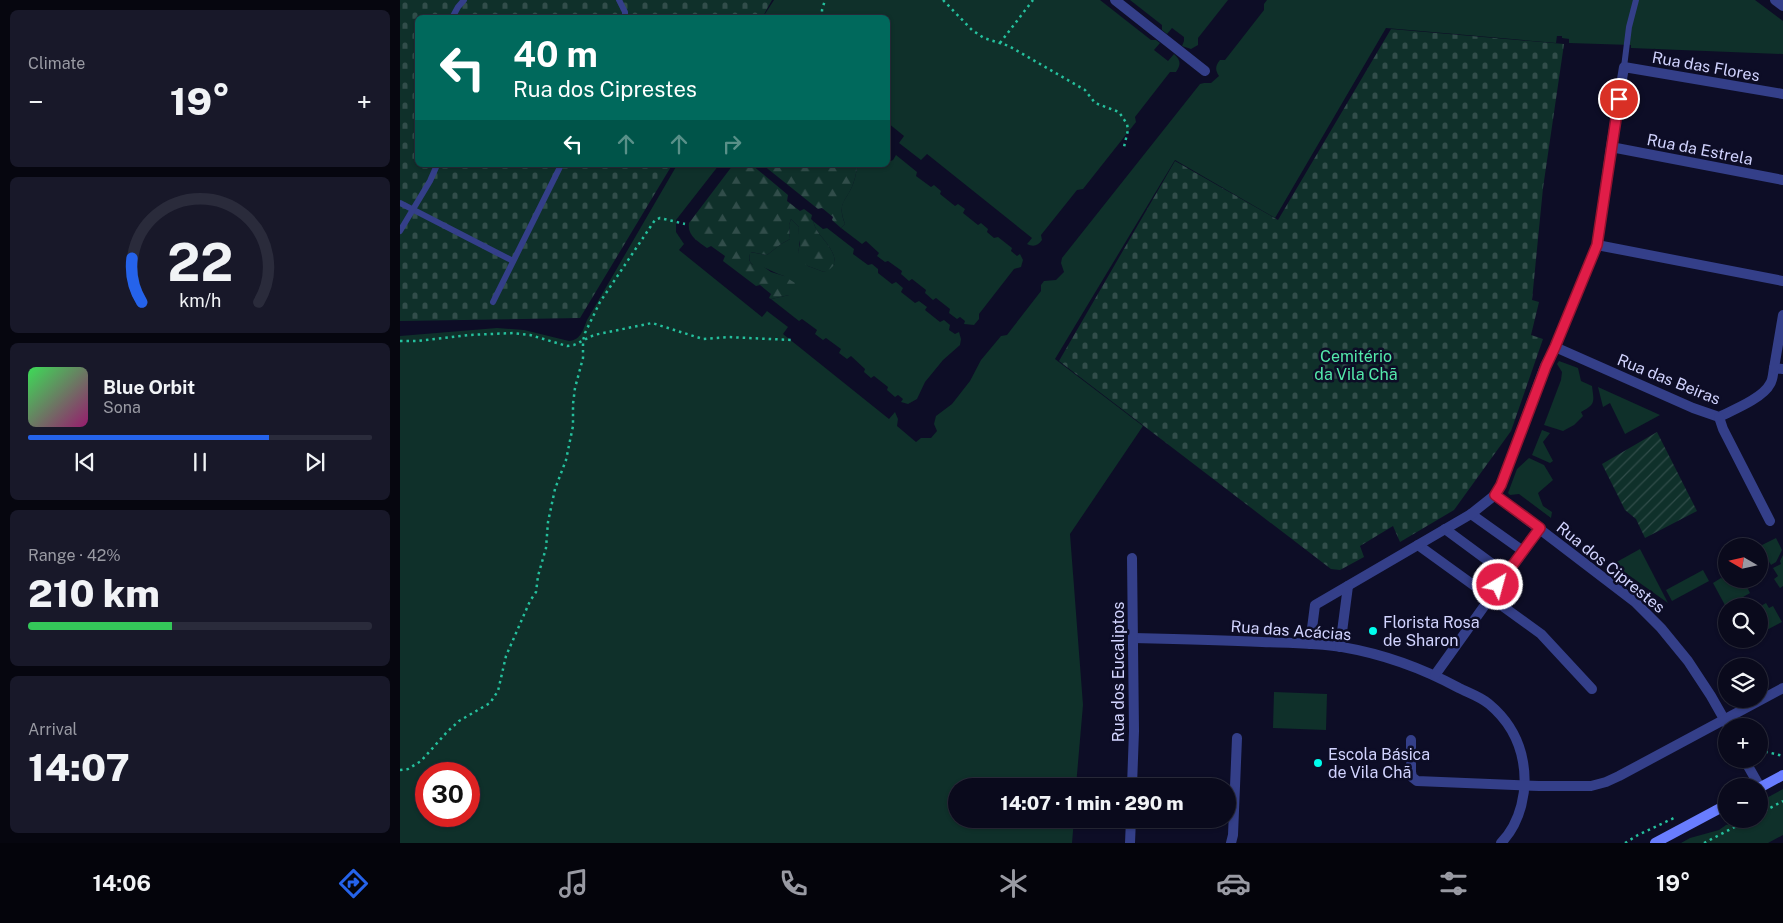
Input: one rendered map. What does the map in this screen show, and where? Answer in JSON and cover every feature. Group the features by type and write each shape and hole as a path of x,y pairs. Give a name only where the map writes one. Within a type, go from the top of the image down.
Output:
{"main road":[{"path":"1768,783 1783,775"},
{"path":"1655,843 1718,809"}],"street":[{"path":"1115,0 1205,71"},
{"path":"1775,0 1783,6"},
{"path":"1310,644 1315,605 1471,514 1495,495 1501,485 1546,366 1597,245 1624,67"},
{"name":"Rua das Flores","path":"1624,67 1783,94"},
{"name":"Rua da Estrela","path":"1611,147 1783,180"},
{"path":"1597,245 1783,282"},
{"name":"Rua das Beiras","path":"1555,347 1692,408 1719,417 1747,402 1770,384 1779,369 1783,315"},
{"path":"1719,417 1723,429 1770,521"},
{"name":"Rua dos Ciprestes","path":"1495,495 1635,602 1661,628 1688,661 1712,696 1723,718"},
{"path":"1471,514 1523,551"},
{"path":"1435,674 1540,528"},
{"path":"1445,529 1506,574"},
{"path":"1418,545 1541,634 1592,688"},
{"name":"Rua dos Eucaliptos","path":"1132,558 1132,778"},
{"path":"1340,647 1348,586"},
{"name":"Rua das Acácias","path":"1133,638 1310,644 1340,647 1407,663 1435,674 1488,703 1503,718 1515,735 1524,768 1524,786 1519,815 1501,843"},
{"path":"1734,718 1783,688"},
{"path":"1412,740 1411,772 1412,777 1416,781 1524,786 1591,786 1606,782 1718,727"},
{"path":"1231,843 1236,738"},
{"path":"1130,843 1131,828"}],"lane":[{"path":"454,15 464,0"},
{"path":"619,0 626,15"},
{"path":"1624,67 1629,27 1636,0"},
{"path":"400,231 414,210 436,167"},
{"path":"493,302 560,167"},
{"path":"400,203 514,261"}],"path":[{"path":"822,15 826,0"},
{"path":"943,0 972,30 984,38 1000,42 1084,90 1095,103 1119,112 1127,124 1128,130 1124,147"},
{"path":"1000,42 1032,0"},
{"path":"400,770 413,767 421,761 447,732 490,703 498,691 506,656 530,601 536,592 538,576 546,548 548,522 555,489 566,460 573,426 573,404 583,358 583,341 593,313 655,220 660,218 685,224"},
{"path":"400,341 513,333 530,335 567,346 574,345 594,335 652,324 703,339 791,340"},
{"path":"1768,752 1783,756"},
{"path":"1768,809 1783,801"},
{"path":"1625,843 1684,814"},
{"path":"1704,843 1733,828"}],"green space":[{"path":"400,0 772,0 764,15 415,15 415,167 671,167 580,318 400,321"},
{"path":"774,0 1100,0 1151,40 1156,40 1160,43 1154,50 1168,61 1174,54 1179,60 1179,67 1176,72 1170,72 1135,117 1136,122 1083,189 1077,190 1041,235 1042,240 1037,245 1031,245 1027,244 1032,238 927,154 921,160 899,143 904,136 890,125 890,15 764,15"},
{"path":"1130,0 1228,0 1198,38 1198,45 1191,49 1182,46 1184,37 1172,28 1167,34 1162,30 1162,25"},
{"path":"1267,0 1755,0 1783,21 1783,54 1631,48 1631,45 1569,43 1569,39 1562,38 1562,36 1557,36 1556,43 1386,28 1275,218 1175,160 1055,359 1143,426 1070,534 1083,705 1077,778 948,778 948,828 1073,828 1072,843 400,843 400,336 497,328 524,330 569,341 576,339 581,334 587,320 676,167 717,167 676,220 676,232 684,244 679,250 762,317 767,311 788,327 783,334 889,419 895,412 898,419 897,426 916,442 921,438 931,438 937,431 934,424 936,416 952,404 970,381 981,360 1001,336 1007,335 1041,291 1041,285 1044,281 1056,280 1064,272 1061,263 1062,258 1200,84 1211,83 1219,76 1216,66 1220,60 1225,60 1264,10 1264,4"},
{"name":"Cemitério da Vila Chã","path":"1391,29 1564,44 1543,188 1532,300 1539,302 1531,335 1543,339 1511,431 1454,510 1400,542 1393,526 1360,546 1364,557 1340,570 1331,569 1059,361 1175,161 1278,220"},
{"path":"896,155 917,172 916,176 931,187 934,185 941,191 940,194 955,206 958,204 965,209 963,213 978,225 981,223 988,229 987,232 994,238 998,237 1012,248 1011,251 1017,256 1020,254 1023,260 1021,267 1014,269 979,314 979,319 974,325 964,324 965,321 960,317 957,319 949,313 950,309 936,298 933,300 925,293 926,290 912,279 909,281 901,274 902,271 877,256 879,253 866,241 862,244 841,228 845,224 842,205 852,188 858,167 890,167 890,161"},
{"path":"731,167 754,167 788,195 787,201 800,211 804,209 812,215 811,219 832,252 835,264 824,272 801,261 798,252 800,244 798,236 799,227 791,219 789,225 790,239 767,255 751,252 749,256 749,260 753,265 761,265 771,272 784,276 795,283 789,295 771,299 769,298 771,294 760,285 756,286 723,261 725,256 711,246 707,248 694,238 691,235 689,223"},
{"path":"766,167 858,167 852,188 842,206 845,224 841,228 832,220 833,217 822,208 818,209"},
{"path":"791,219 799,227 798,252 808,266 824,272 835,264 832,252 813,221 823,229 827,228 854,249 853,254 868,265 872,264 878,269 878,273 892,284 896,282 903,288 901,292 915,303 919,301 927,307 925,310 940,322 944,320 950,325 949,330 955,334 959,332 960,345 943,360 925,382 917,399 908,404 901,402 903,399 898,395 895,397 887,390 888,387 874,376 871,378 864,372 865,369 851,356 847,359 839,353 841,349 826,338 823,340 815,334 817,330 802,319 799,321 771,299 789,295 784,276 761,266 753,265 749,259 750,252 767,255 790,239 789,225"},
{"path":"1559,361 1578,368 1581,381 1592,386 1593,396 1592,404 1581,412 1583,416 1574,425 1563,431 1544,425 1561,380 1562,372 1557,364"},
{"path":"1598,387 1660,415 1625,434 1610,403 1603,407"},
{"path":"1542,430 1550,433 1543,442 1553,461 1550,463 1532,455"},
{"path":"1657,432 1697,511 1645,538 1636,519 1625,510 1602,464"},
{"path":"1529,458 1544,465 1553,480 1538,493 1543,506 1552,512 1551,518 1519,494 1510,495 1508,493 1517,469"},
{"path":"1776,538 1782,550 1776,562 1771,565 1768,560 1768,542"},
{"path":"1640,549 1668,603 1613,564"},
{"path":"1783,555 1783,586 1780,588 1774,579 1778,576 1773,568 1781,564 1780,561"},
{"path":"1703,570 1709,581 1672,601 1666,590"},
{"path":"1718,580 1718,588 1748,588 1750,593 1741,598 1721,598 1713,583"},
{"path":"1768,606 1769,608 1773,606 1782,622 1768,629"},
{"path":"1274,692 1327,694 1326,730 1273,728"},
{"path":"1783,789 1783,835 1768,843 1681,843 1690,838 1722,828 1768,828 1768,797"}],"place":[{"name":"Florista Rosa de Sharon","path":"1373,631"},
{"name":"Escola Básica de Vila Chã","path":"1318,763"}],"route":[{"path":"1498,585 1540,528 1495,495 1501,485 1546,366 1597,245 1619,99"}]}
